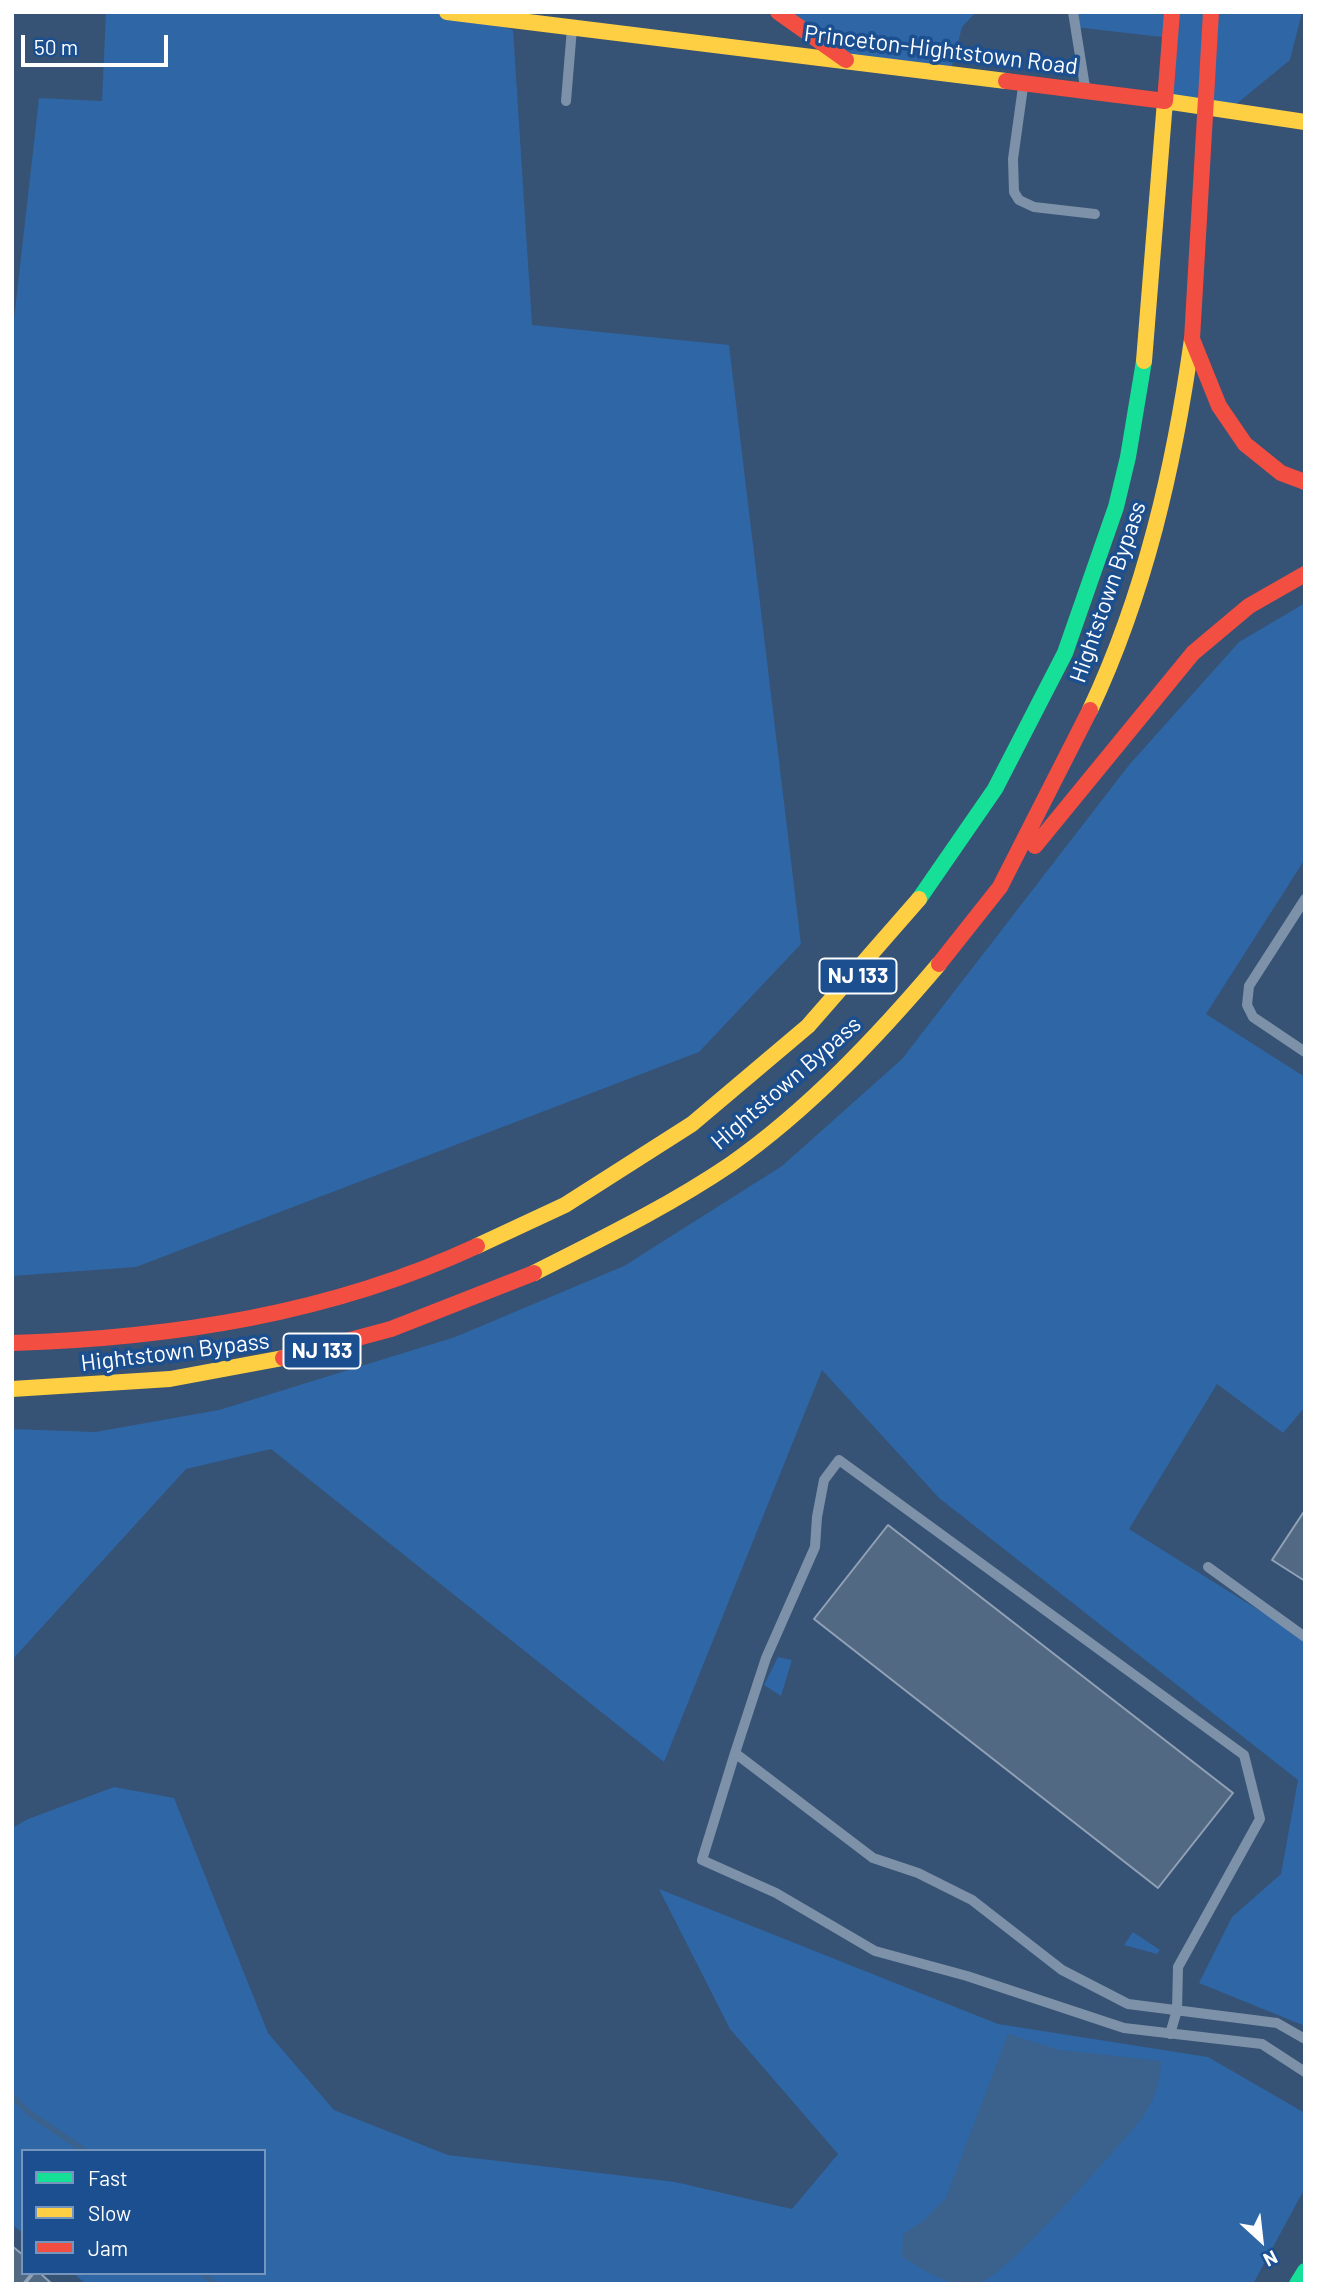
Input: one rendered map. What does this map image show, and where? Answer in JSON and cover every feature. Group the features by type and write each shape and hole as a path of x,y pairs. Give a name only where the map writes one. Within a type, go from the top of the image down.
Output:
{"main road":[{"name":"Princeton-Hightstown Road","path":"449,12 1205,106 1305,122"},
{"path":"778,12 848,62"},
{"name":"Hightstown Bypass","path":"12,1343 132,1338 278,1314 378,1286 500,1238 604,1183 702,1118 783,1050 848,987 936,882 992,795 1052,684 1095,577 1132,441 1146,352 1172,12"},
{"name":"Hightstown Bypass","path":"12,1389 157,1382 288,1360 425,1320 556,1263 669,1205 757,1143 885,1026 940,964 999,888 1073,746 1122,634 1148,557 1169,479 1192,339 1210,12"},
{"path":"1192,339 1208,386 1242,444 1279,472 1305,482"},
{"path":"999,888 1193,653 1248,606 1305,573"},
{"path":"1297,2284 1305,2271"}],"lane":[{"path":"1073,12 1086,91"},
{"path":"566,101 572,28"},
{"path":"1024,83 1013,159 1014,192 1019,200 1034,207 1095,214"},
{"path":"1305,899 1249,986 1247,1005 1253,1017 1305,1052"},
{"path":"1170,2034 1177,2010 1178,1967 1260,1819 1244,1755 839,1460 824,1480 815,1547 775,1634 702,1860 776,1893 875,1951 967,1976 1124,2028 1170,2034 1262,2044 1305,2072"},
{"path":"1208,1567 1305,1637"},
{"path":"735,1753 873,1858 918,1873 972,1900 1062,1970 1128,2004 1277,2023 1305,2039"}],"shaded area":[{"path":"106,12 460,12 513,30 532,325 729,345 801,944 699,1052 136,1267 12,1276 12,337 39,98 102,101"},
{"path":"778,12 976,12 962,27 950,74 848,62"},
{"path":"1073,12 1302,12 1290,60 1229,110 1165,101 1170,38 1075,27"},
{"path":"1305,603 1305,859 1206,1014 1305,1077 1305,1407 1283,1433 1217,1384 1129,1529 1305,1639 1305,2026 1199,1983 1232,1917 1281,1874 1298,1780 939,1498 822,1370 664,1762 271,1449 186,1469 12,1660 12,1429 95,1432 219,1410 455,1337 624,1266 782,1166 902,1059 1129,765 1239,642"},
{"path":"778,1657 792,1660 781,1696 764,1685"},
{"path":"114,1787 174,1798 268,2033 334,2110 448,2155 675,2182 792,2209 838,2154 730,2029 659,1889 998,2024 1208,2057 1305,2113 1305,2188 1253,2284 86,2284 75,2275 266,2275 266,2149 21,2149 21,2232 12,2225 12,1828 28,1819"},
{"path":"1133,1932 1160,1950 1157,1954 1124,1945"},
{"path":"1008,2034 1059,2050 1161,2061 1159,2079 1151,2104 1136,2126 1032,2240 990,2277 976,2284 956,2283 937,2277 902,2257 903,2234 923,2221 946,2198"}],"building":[{"path":"1305,1510 1305,1581 1272,1560"},
{"path":"888,1525 1233,1793 1158,1888 814,1619"},
{"path":"12,2246 21,2253 21,2275 30,2275 23,2284 12,2284"},
{"path":"32,2275 42,2275 52,2284 25,2284"}],"waterway":[{"path":"12,2096 28,2112 82,2149"},
{"path":"205,2275 214,2284"}],"traffic: fast":[{"path":"919,899 995,789 1065,653 1116,507 1128,457 1144,361"},
{"path":"1297,2284 1305,2271"}],"traffic: slow":[{"path":"447,12 1006,81"},
{"path":"1165,101 1305,122"},
{"path":"1144,361 1165,101"},
{"path":"1090,710 1127,621 1155,529 1176,435 1192,339"},
{"path":"477,1246 565,1205 692,1124 808,1026 919,899"},
{"path":"534,1273 683,1194 760,1143 815,1096 892,1018 939,964"},
{"path":"12,1389 170,1379 283,1358"}],"traffic: jam":[{"path":"778,12 846,60"},
{"path":"1006,81 1165,101 1172,12"},
{"path":"1211,12 1192,339 1219,406 1245,444 1281,473 1305,482"},
{"path":"1035,846 1193,653 1249,606 1305,574"},
{"path":"939,964 1000,887 1090,710"},
{"path":"12,1343 132,1335 250,1318 365,1289 477,1246"},
{"path":"283,1358 391,1329 534,1273"}]}
